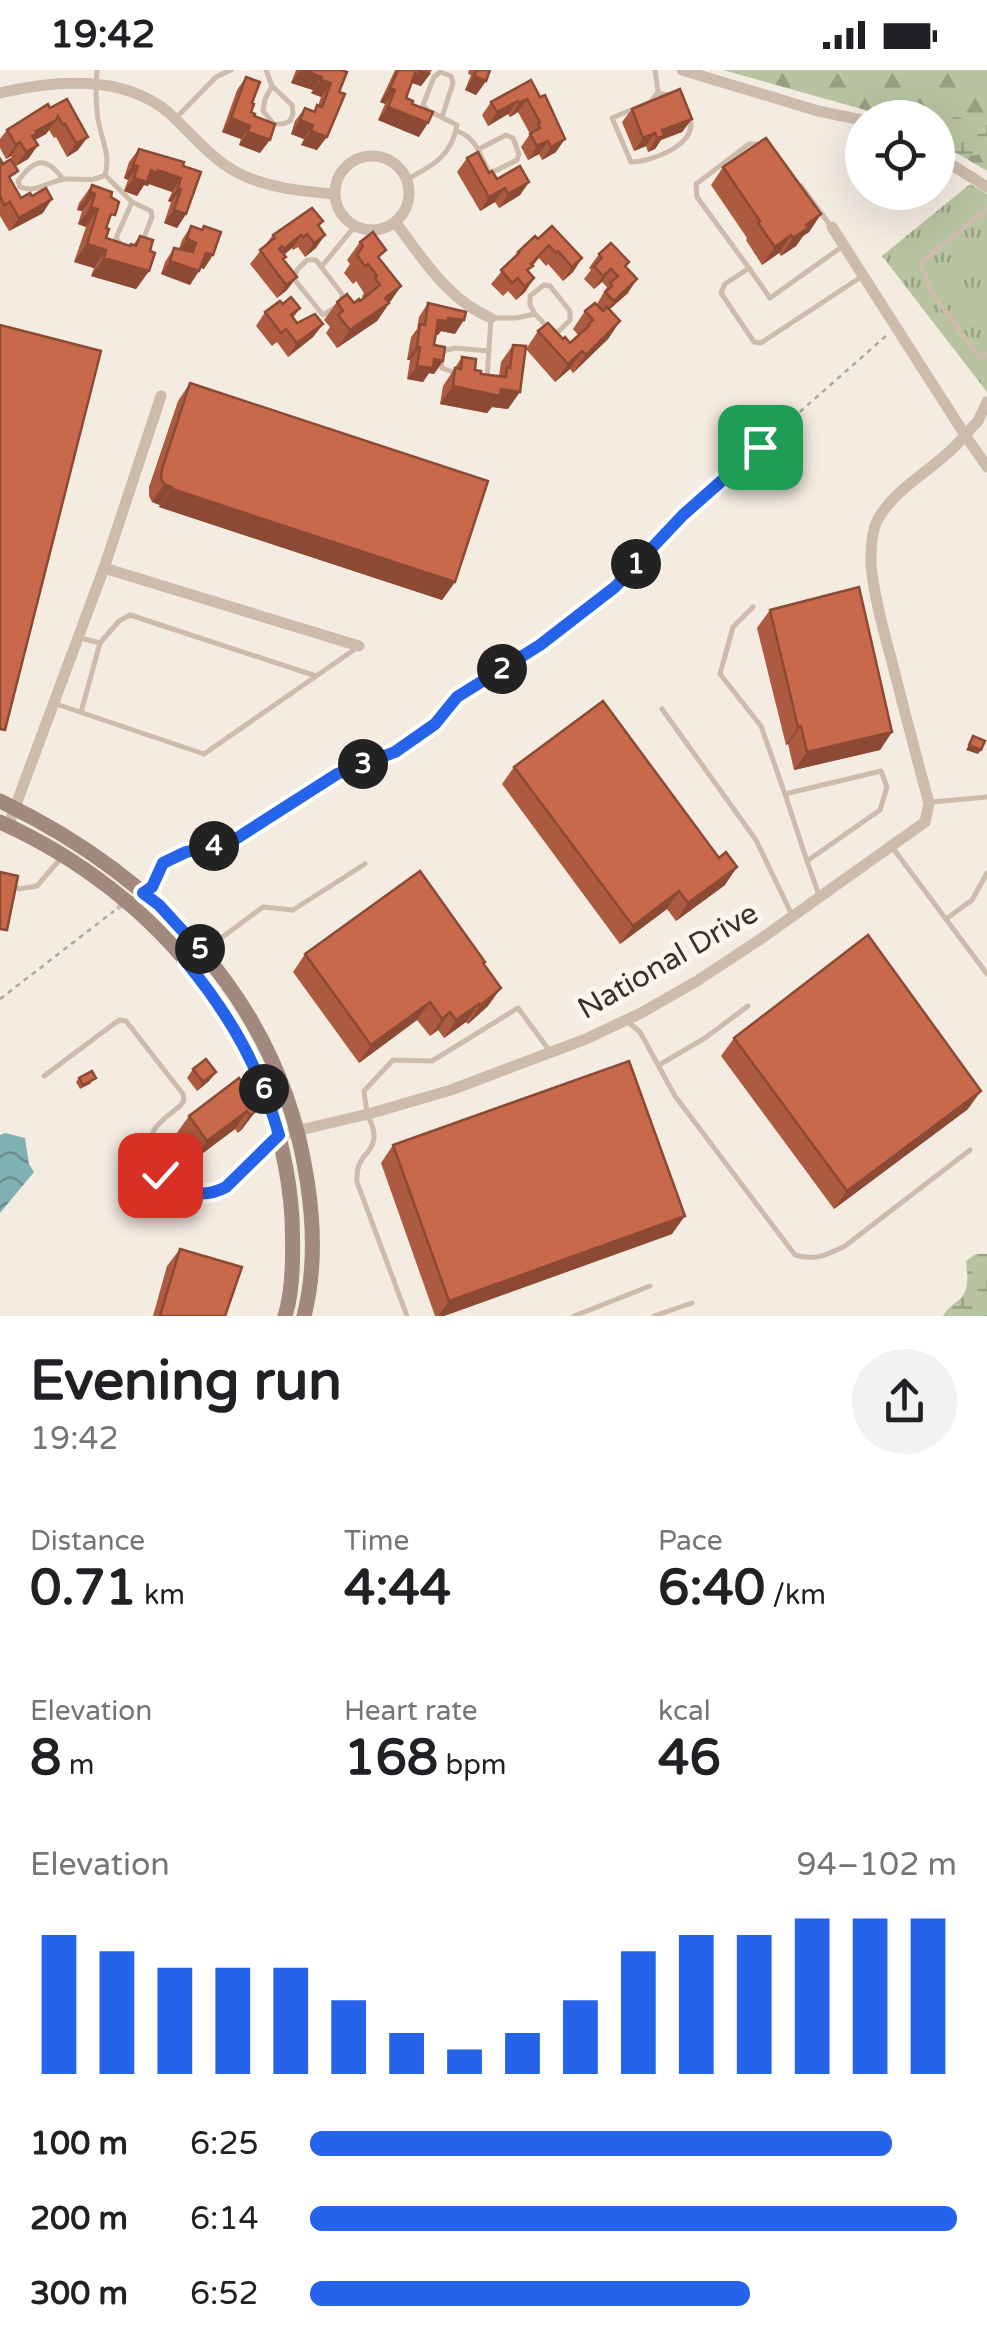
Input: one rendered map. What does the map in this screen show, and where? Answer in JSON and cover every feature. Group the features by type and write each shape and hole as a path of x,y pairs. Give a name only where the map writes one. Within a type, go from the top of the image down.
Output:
{"street":[{"path":"682,70 845,117"},
{"path":"0,93 32,85 96,84 134,93 164,109 188,134 242,176 290,190 334,194"},
{"path":"370,156 392,162 406,180 408,202 395,222 376,230 355,226 340,213 334,194 341,172 349,164 370,156"},
{"path":"955,167 987,187"},
{"path":"395,222 441,282 465,305 490,318"},
{"path":"832,227 987,467"},
{"path":"162,396 104,568 53,703 8,804 4,824 90,874 123,905 139,912 187,963 225,1013 246,1049 269,1100 290,1182 293,1244 285,1316"},
{"path":"929,802 884,633 871,565 872,537 887,506 956,446 978,421 987,402"},
{"path":"104,568 359,646"},
{"name":"National Drive","path":"279,1135 451,1090 586,1040 626,1020 697,980 892,847 925,822 929,802"},
{"path":"8,804 78,842 148,890 241,1002 263,1039 297,1130 313,1217 304,1316"}],"lane":[{"path":"63,179 46,162 36,164 18,181 25,190 63,179 87,181 105,175 107,146 98,117 98,70"},
{"path":"176,119 216,77 230,70"},
{"path":"266,70 272,86 292,106 293,114 283,124 274,124 263,111 272,86"},
{"path":"655,70 658,93 650,102 612,118 631,162 666,154 687,138 691,128 691,118 677,97 658,93"},
{"path":"406,180 439,162 456,131 457,125 427,110 423,105 434,77 440,72 451,76 453,83 442,117"},
{"path":"456,131 468,135 489,172 517,160 519,154 514,138 506,135 479,149"},
{"path":"768,146 749,144 696,184 696,198 770,298 844,246"},
{"path":"105,175 132,202 151,211 152,217 136,250 118,244 116,238 132,202"},
{"path":"801,186 832,227"},
{"path":"987,209 921,263 930,290 980,358 987,353"},
{"path":"322,267 355,226"},
{"path":"307,260 316,260 322,267 342,294 341,304 324,314 294,278 307,260"},
{"path":"749,268 726,284 721,293 758,344 864,275"},
{"path":"544,285 550,286 570,311 570,320 558,332 536,314 530,296 544,285"},
{"path":"477,376 487,379 490,318 536,314"},
{"path":"467,374 442,368 443,351 489,351"},
{"path":"753,607 732,628 720,674 762,726 820,898"},
{"path":"81,712 100,643 118,621 130,615 316,676"},
{"path":"78,638 100,643"},
{"path":"53,703 204,754 359,646"},
{"path":"662,709 756,840 792,916"},
{"path":"786,794 881,771 887,786 880,810 807,861"},
{"path":"929,802 987,797"},
{"path":"892,847 987,974"},
{"path":"0,878 19,888 37,886 62,856"},
{"path":"187,963 263,907 293,910 365,864"},
{"path":"946,920 972,900 987,874"},
{"path":"123,905 148,890"},
{"path":"659,1065 706,1038 748,1006"},
{"path":"407,1316 357,1182 356,1170 362,1155 372,1146 375,1133 364,1091 393,1060 432,1061 518,1008 551,1053"},
{"path":"626,1020 640,1032 675,1096 795,1255 808,1259 825,1256 844,1246 970,1150"},
{"path":"44,1076 115,1023 126,1021 182,1094 181,1105 153,1129 151,1156 160,1175 188,1193 217,1192 226,1187 279,1135"},
{"path":"574,1316 650,1286"},
{"path":"654,1316 692,1303"}],"path":[{"path":"148,890 163,863 186,852 231,842 337,774 395,752 435,724 457,697 540,645 615,587 683,515 896,327"},
{"path":"0,999 123,905"}],"green space":[{"path":"723,70 987,70 987,171 955,152 955,100 845,100 845,104"},
{"path":"955,117 987,125 987,151 973,156 955,152"},
{"path":"970,184 987,194 987,392 882,256 938,210 955,210 955,196"},
{"path":"976,1254 987,1254 987,1316 943,1316 965,1293 966,1261"}],"water":[{"path":"0,1135 25,1138 34,1172 0,1213"}],"building":[{"path":"303,70 347,72 339,92 345,94 327,137 311,131 313,125 300,120 305,108 315,112 317,105 322,107 331,83"},
{"path":"398,70 420,70 418,75 415,73 406,98 433,112 428,123 388,107 395,90 390,88"},
{"path":"477,70 490,70 486,81 474,76"},
{"path":"246,77 260,82 251,112 275,124 270,140 248,132 250,126 231,118"},
{"path":"531,80 540,97 545,95 565,139 551,147 548,141 537,146 530,134 540,128 540,122 527,99 497,112 491,102"},
{"path":"680,89 692,119 662,130 664,136 657,138 655,133 643,138 632,109"},
{"path":"67,99 88,137 76,143 58,116 32,136 38,145 26,152 20,142 16,145 7,130 48,104 50,108"},
{"path":"766,138 821,214 806,225 808,228 775,247 723,167"},
{"path":"139,149 184,162 183,166 201,172 186,214 174,210 181,178 151,170 147,182 134,178 138,166 133,165"},
{"path":"478,152 489,173 492,171 497,179 520,166 529,182 508,194 505,188 489,197 467,158"},
{"path":"0,159 3,164 11,159 18,171 9,177 21,198 46,188 52,199 19,218 10,202 4,205 0,196"},
{"path":"92,185 112,192 111,197 119,202 115,215 111,214 106,238 130,246 136,246 140,236 153,240 150,251 155,253 149,271 104,258 106,250 87,244 98,209 91,207 95,194 90,192"},
{"path":"312,208 323,221 318,225 325,235 314,243 307,234 301,235 279,249 297,277 286,285 260,250 275,238 273,235"},
{"path":"191,226 221,232 213,255 206,253 199,271 170,261 174,248 193,252 196,243 187,239"},
{"path":"552,226 582,258 572,267 549,245 527,270 534,278 525,287 518,278 512,283 501,270 535,236 538,239"},
{"path":"373,232 386,250 378,257 401,286 385,298 389,303 350,330 338,315 343,311 337,302 347,294 354,303 360,301 380,285 368,264 365,266 357,255 363,246 360,242"},
{"path":"611,243 629,262 625,266 637,279 614,301 605,292 618,276 611,269 603,276 594,266 602,258 599,254"},
{"path":"291,297 300,308 291,315 297,323 315,314 323,324 297,343 286,329 281,333 265,312"},
{"path":"428,303 466,312 464,320 438,320 434,345 445,347 443,361 434,359 433,368 417,366 420,324 425,325"},
{"path":"595,303 603,311 607,307 620,321 586,355 582,351 568,364 538,331 548,323 570,343 593,320 585,311"},
{"path":"0,325 101,351 5,730 0,729"},
{"path":"513,345 526,346 520,392 501,389 500,396 453,386 455,368 461,369 462,357 476,359 475,370 481,374 506,377"},
{"path":"190,383 488,481 455,582 164,484 162,469"},
{"path":"859,587 892,732 807,752 770,610"},
{"path":"603,701 719,858 726,852 737,867 688,903 679,891 633,926 514,767"},
{"path":"973,736 985,741 981,750 969,745"},
{"path":"420,871 501,988 456,1020 450,1012 442,1019 430,1002 371,1045 305,954"},
{"path":"0,872 18,876 7,930 0,929"},
{"path":"868,935 981,1091 847,1191 734,1038"},
{"path":"206,1059 216,1072 203,1082 193,1069"},
{"path":"629,1061 685,1216 449,1301 393,1145"},
{"path":"92,1071 96,1078 83,1085 79,1078"},
{"path":"239,1078 258,1103 253,1107 256,1111 250,1115 247,1111 207,1141 189,1116"},
{"path":"180,1249 242,1267 225,1316 160,1316"}],"route":[{"path":"160,1175 188,1193 217,1192 279,1135 269,1100 233,1024 187,963 202,952 143,893 152,887 163,863 186,852 231,842 337,774 395,752 435,724 457,697 540,645 615,587 683,515 760,447"}]}
